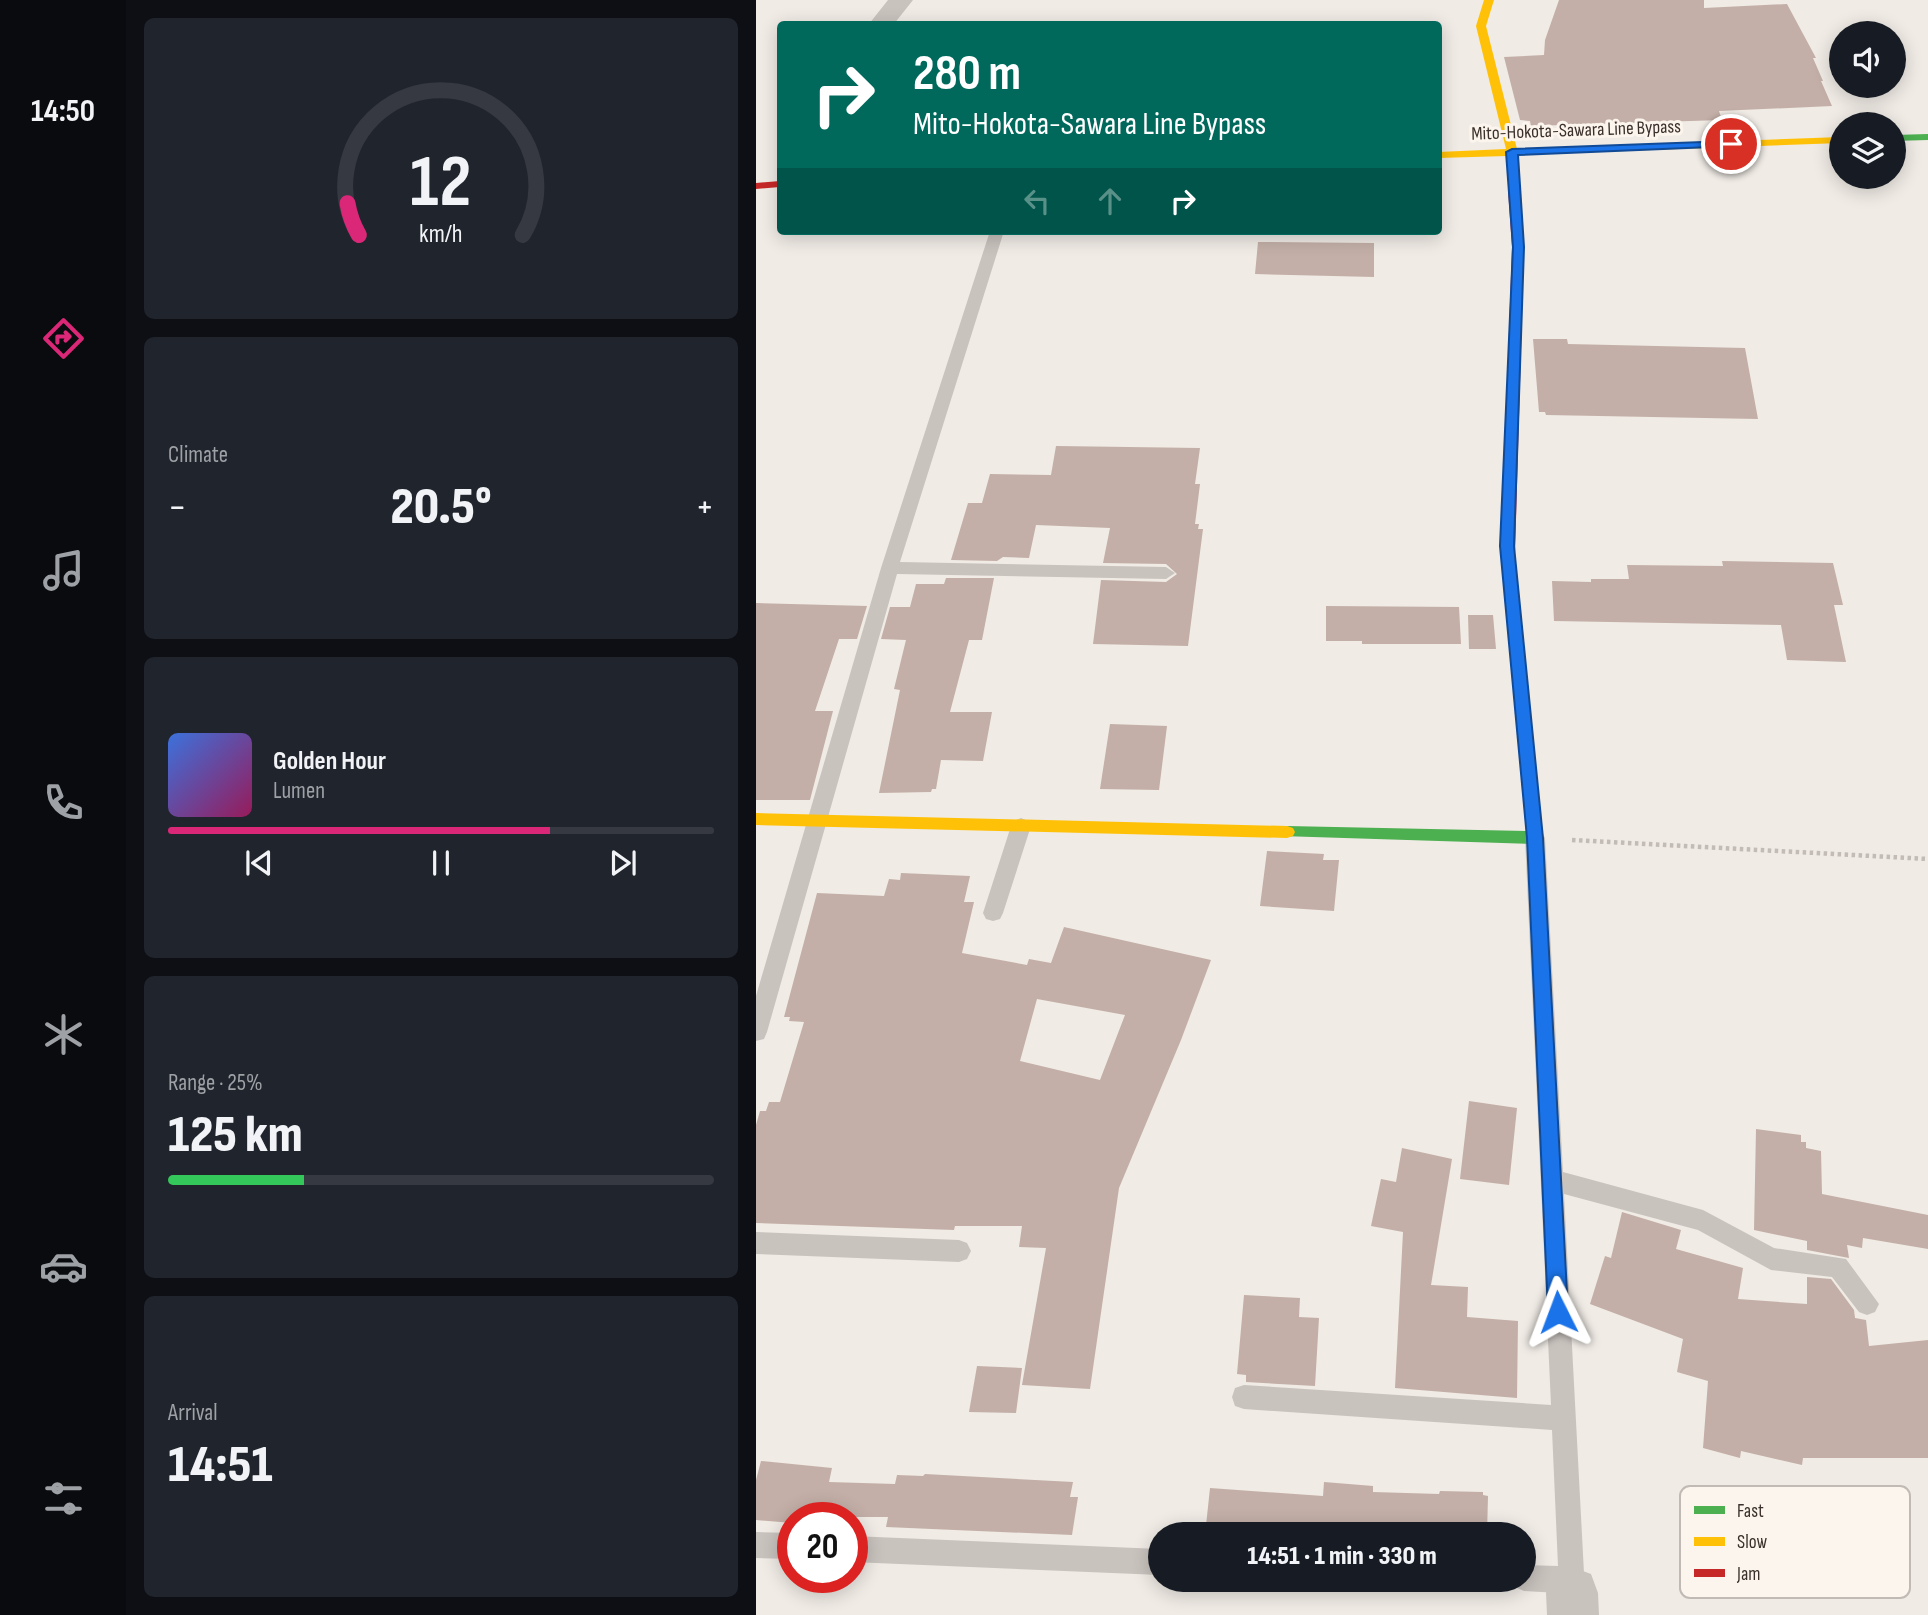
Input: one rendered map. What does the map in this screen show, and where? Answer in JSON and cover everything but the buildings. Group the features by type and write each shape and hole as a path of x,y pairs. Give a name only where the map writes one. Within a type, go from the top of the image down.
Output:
{"street":[{"path":"884,21 901,0"},
{"path":"756,820 1535,838 1507,546 1518,247 1512,152 1481,26 1489,0"},
{"path":"1906,138 1928,137"},
{"name":"Mito-Hokota-Sawara Line Bypass","path":"1442,155 1829,140"},
{"path":"756,186 777,184"}],"lane":[{"path":"756,1032 890,568 996,235"},
{"path":"890,568 1166,573"},
{"path":"993,913 1021,826"},
{"path":"1535,838 1563,1418 1560,1591"},
{"path":"1552,1180 1703,1221 1771,1259 1838,1267 1867,1304"},
{"path":"756,1243 959,1251"},
{"path":"1244,1397 1563,1418"},
{"path":"756,1545 777,1546"},
{"path":"868,1550 1148,1561"}],"path":[{"path":"1535,838 1928,859"}],"traffic: fast":[{"path":"1906,138 1928,137"},
{"path":"1287,832 1535,838 1508,554"}],"traffic: slow":[{"path":"1489,0 1481,26 1512,152 1514,190"},
{"path":"1442,155 1829,140"},
{"path":"756,819 1287,832"}],"traffic: jam":[{"path":"756,186 777,184"},
{"path":"1508,554 1518,247 1514,190"}],"route":[{"path":"1558,1312 1535,838 1507,546 1518,247 1512,152 1731,144"}]}
